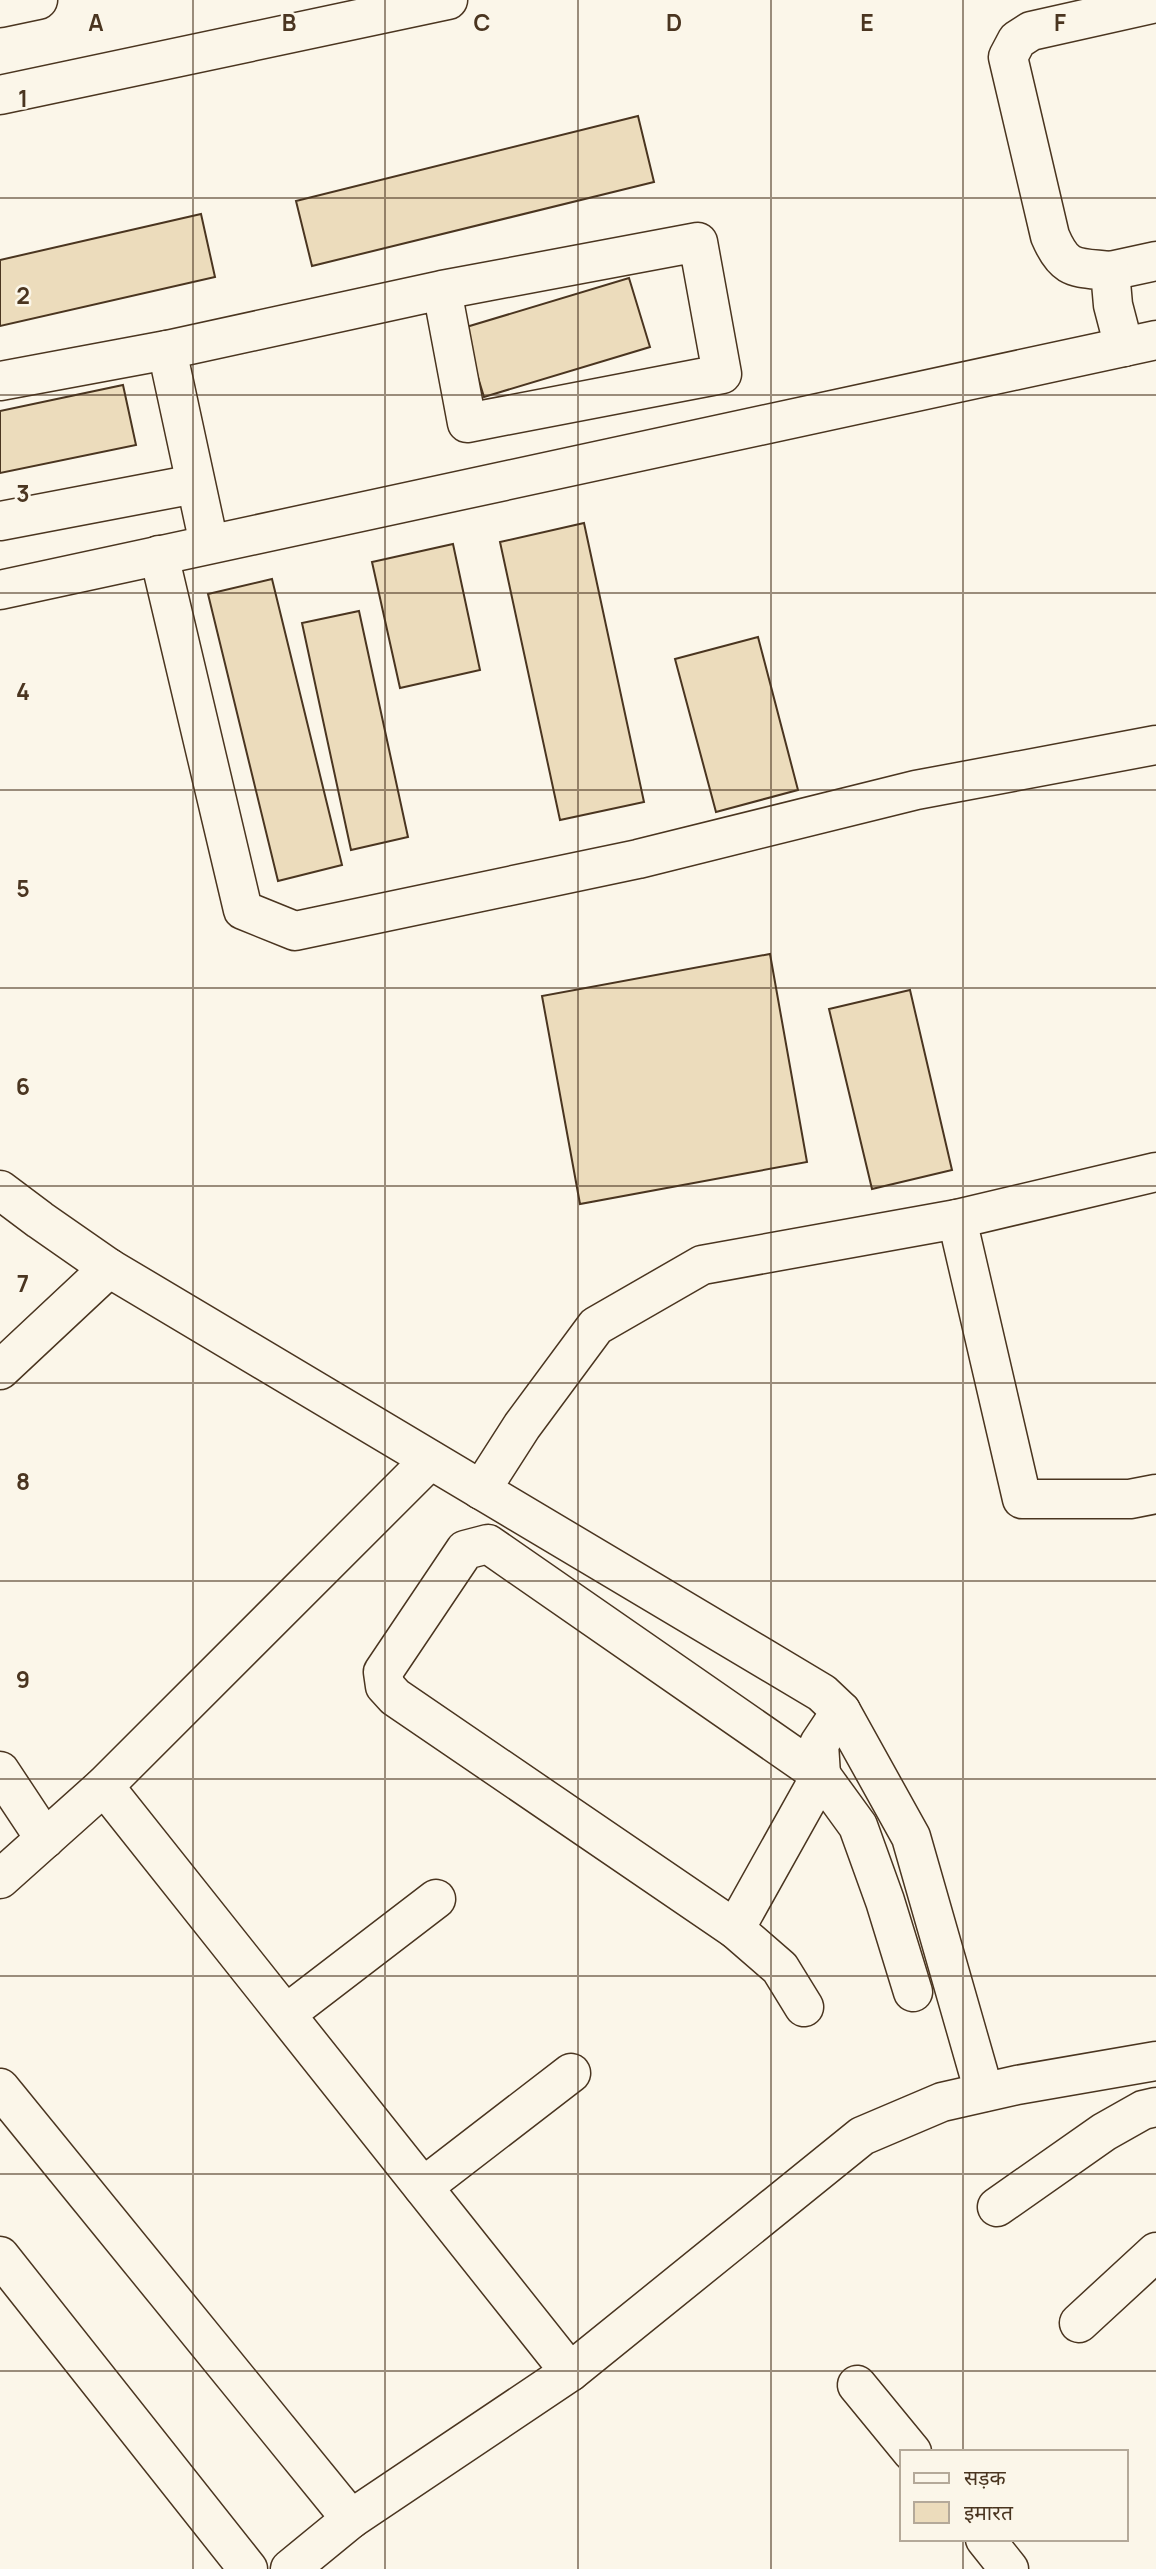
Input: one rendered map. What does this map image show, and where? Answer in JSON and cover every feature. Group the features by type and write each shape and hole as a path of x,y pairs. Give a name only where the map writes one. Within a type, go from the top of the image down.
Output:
{"street":[{"path":"0,8 38,0"},
{"path":"0,95 349,10 448,0"},
{"path":"1156,3 1031,31 1017,40 1008,57 1051,236 1059,256 1075,267 1110,271 1156,261"},
{"path":"0,381 167,350 442,290 698,242 722,374 467,423 442,290"},
{"path":"0,590 1140,344 1113,305 1110,271"},
{"path":"167,350 209,544"},
{"path":"0,521 195,484"},
{"path":"159,555 243,910 295,931 638,859 916,790 1156,745"},
{"path":"481,1490 522,1426 596,1326 702,1265 957,1219 1156,1172"},
{"path":"0,1190 109,1268 822,1693 841,1711 911,1837 984,2092"},
{"path":"957,1219 1022,1499 1130,1499 1156,1494"},
{"path":"0,1370 109,1268"},
{"path":"0,1879 104,1786 430,1460"},
{"path":"804,2007 780,1968 735,1929 395,1697 385,1686 383,1672 465,1550 488,1544 821,1775 858,1826 913,1992"},
{"path":"735,1929 821,1775 819,1744 841,1711"},
{"path":"0,1771 45,1839"},
{"path":"104,1786 570,2372"},
{"path":"286,2014 436,1899"},
{"path":"290,2569 351,2519 570,2372 862,2136 942,2102 1156,2061"},
{"path":"423,2186 571,2073"},
{"path":"0,2088 351,2519"},
{"path":"997,2207 1104,2132 1143,2110 1156,2108"},
{"path":"1079,2323 1156,2252"},
{"path":"0,2256 248,2569"},
{"path":"857,2385 910,2450"},
{"path":"987,2541 1009,2569"}],"building":[{"path":"638,116 654,182 312,266 296,201"},
{"path":"201,214 215,277 0,326 0,260"},
{"path":"629,278 650,347 484,397 463,328"},
{"path":"123,385 136,445 0,473 0,411"},
{"path":"584,523 644,802 560,820 500,542"},
{"path":"453,544 480,670 400,688 372,562"},
{"path":"272,579 342,865 278,881 208,594"},
{"path":"359,611 408,837 351,850 302,623"},
{"path":"758,637 798,790 716,812 675,659"},
{"path":"770,954 807,1162 580,1204 542,996"},
{"path":"910,990 952,1170 872,1189 829,1009"}]}
